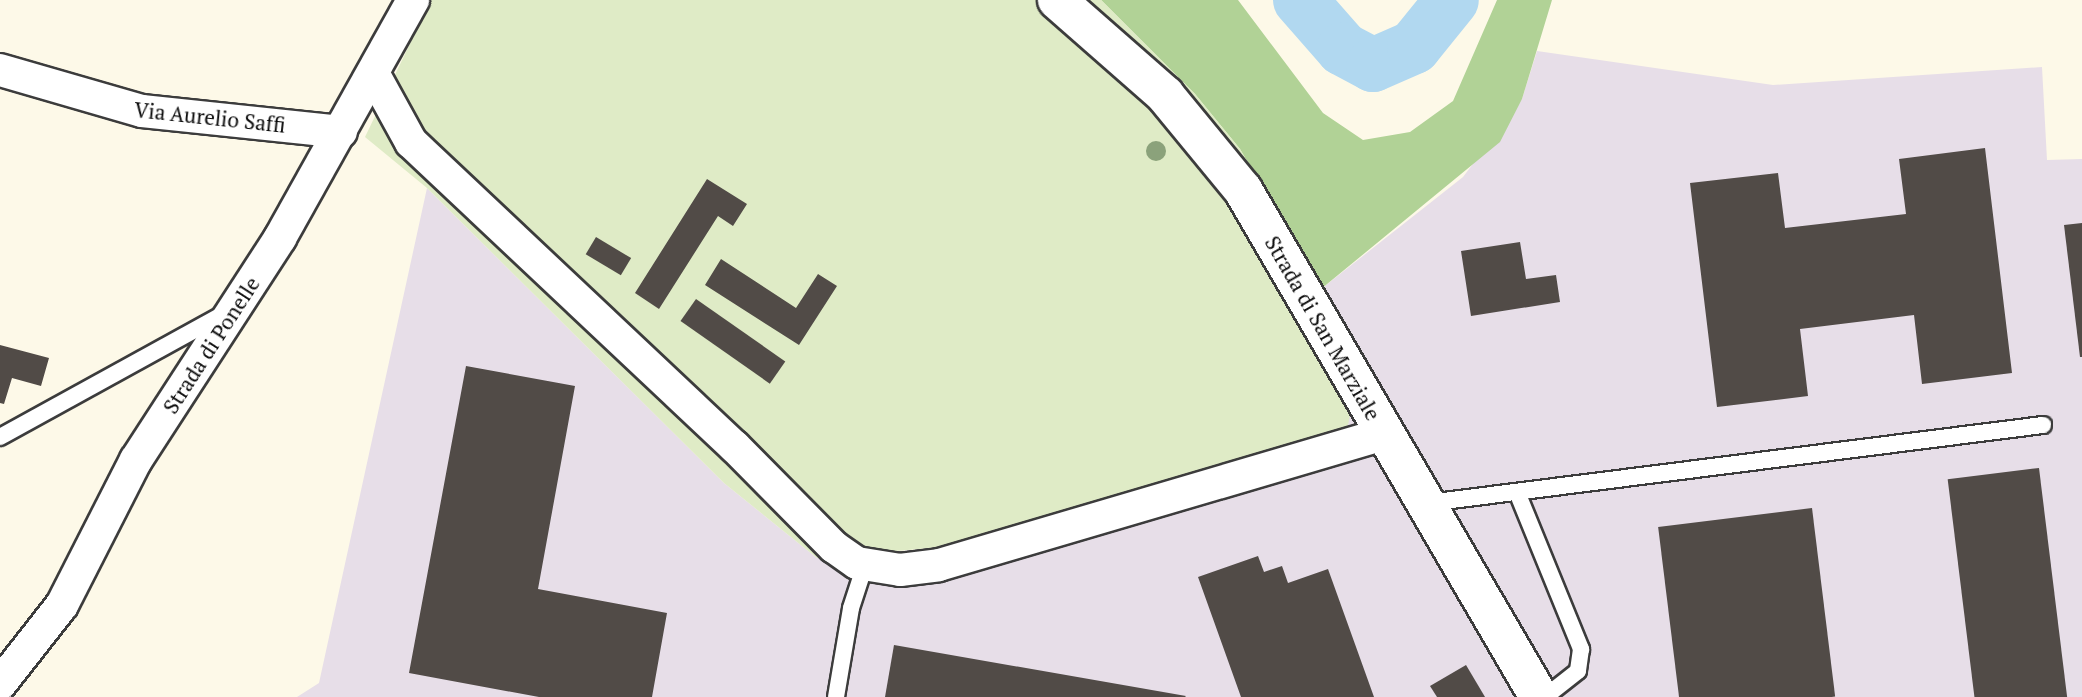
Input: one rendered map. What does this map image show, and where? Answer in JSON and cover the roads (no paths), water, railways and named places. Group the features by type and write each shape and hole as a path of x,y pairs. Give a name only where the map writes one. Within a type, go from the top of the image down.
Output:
{"street":[{"name":"Strada di Ponelle","path":"0,684 62,605 136,460 235,308 341,131 413,0"},
{"name":"Strada di San Marziale","path":"1057,0 1157,86 1218,155 1539,697"},
{"name":"Via Aurelio Saffi","path":"0,70 142,111 341,131"},
{"path":"373,73 411,142 725,437 834,547 865,565 900,570 939,565 1385,434"}],"lane":[{"path":"0,437 235,308"},
{"path":"1426,504 1884,449 2043,425"},
{"path":"1517,492 1581,649 1578,671 1545,697"},
{"path":"836,697 851,608 865,565"}],"waterway":[{"path":"1300,0 1343,49 1373,65 1414,47 1452,0"}]}
